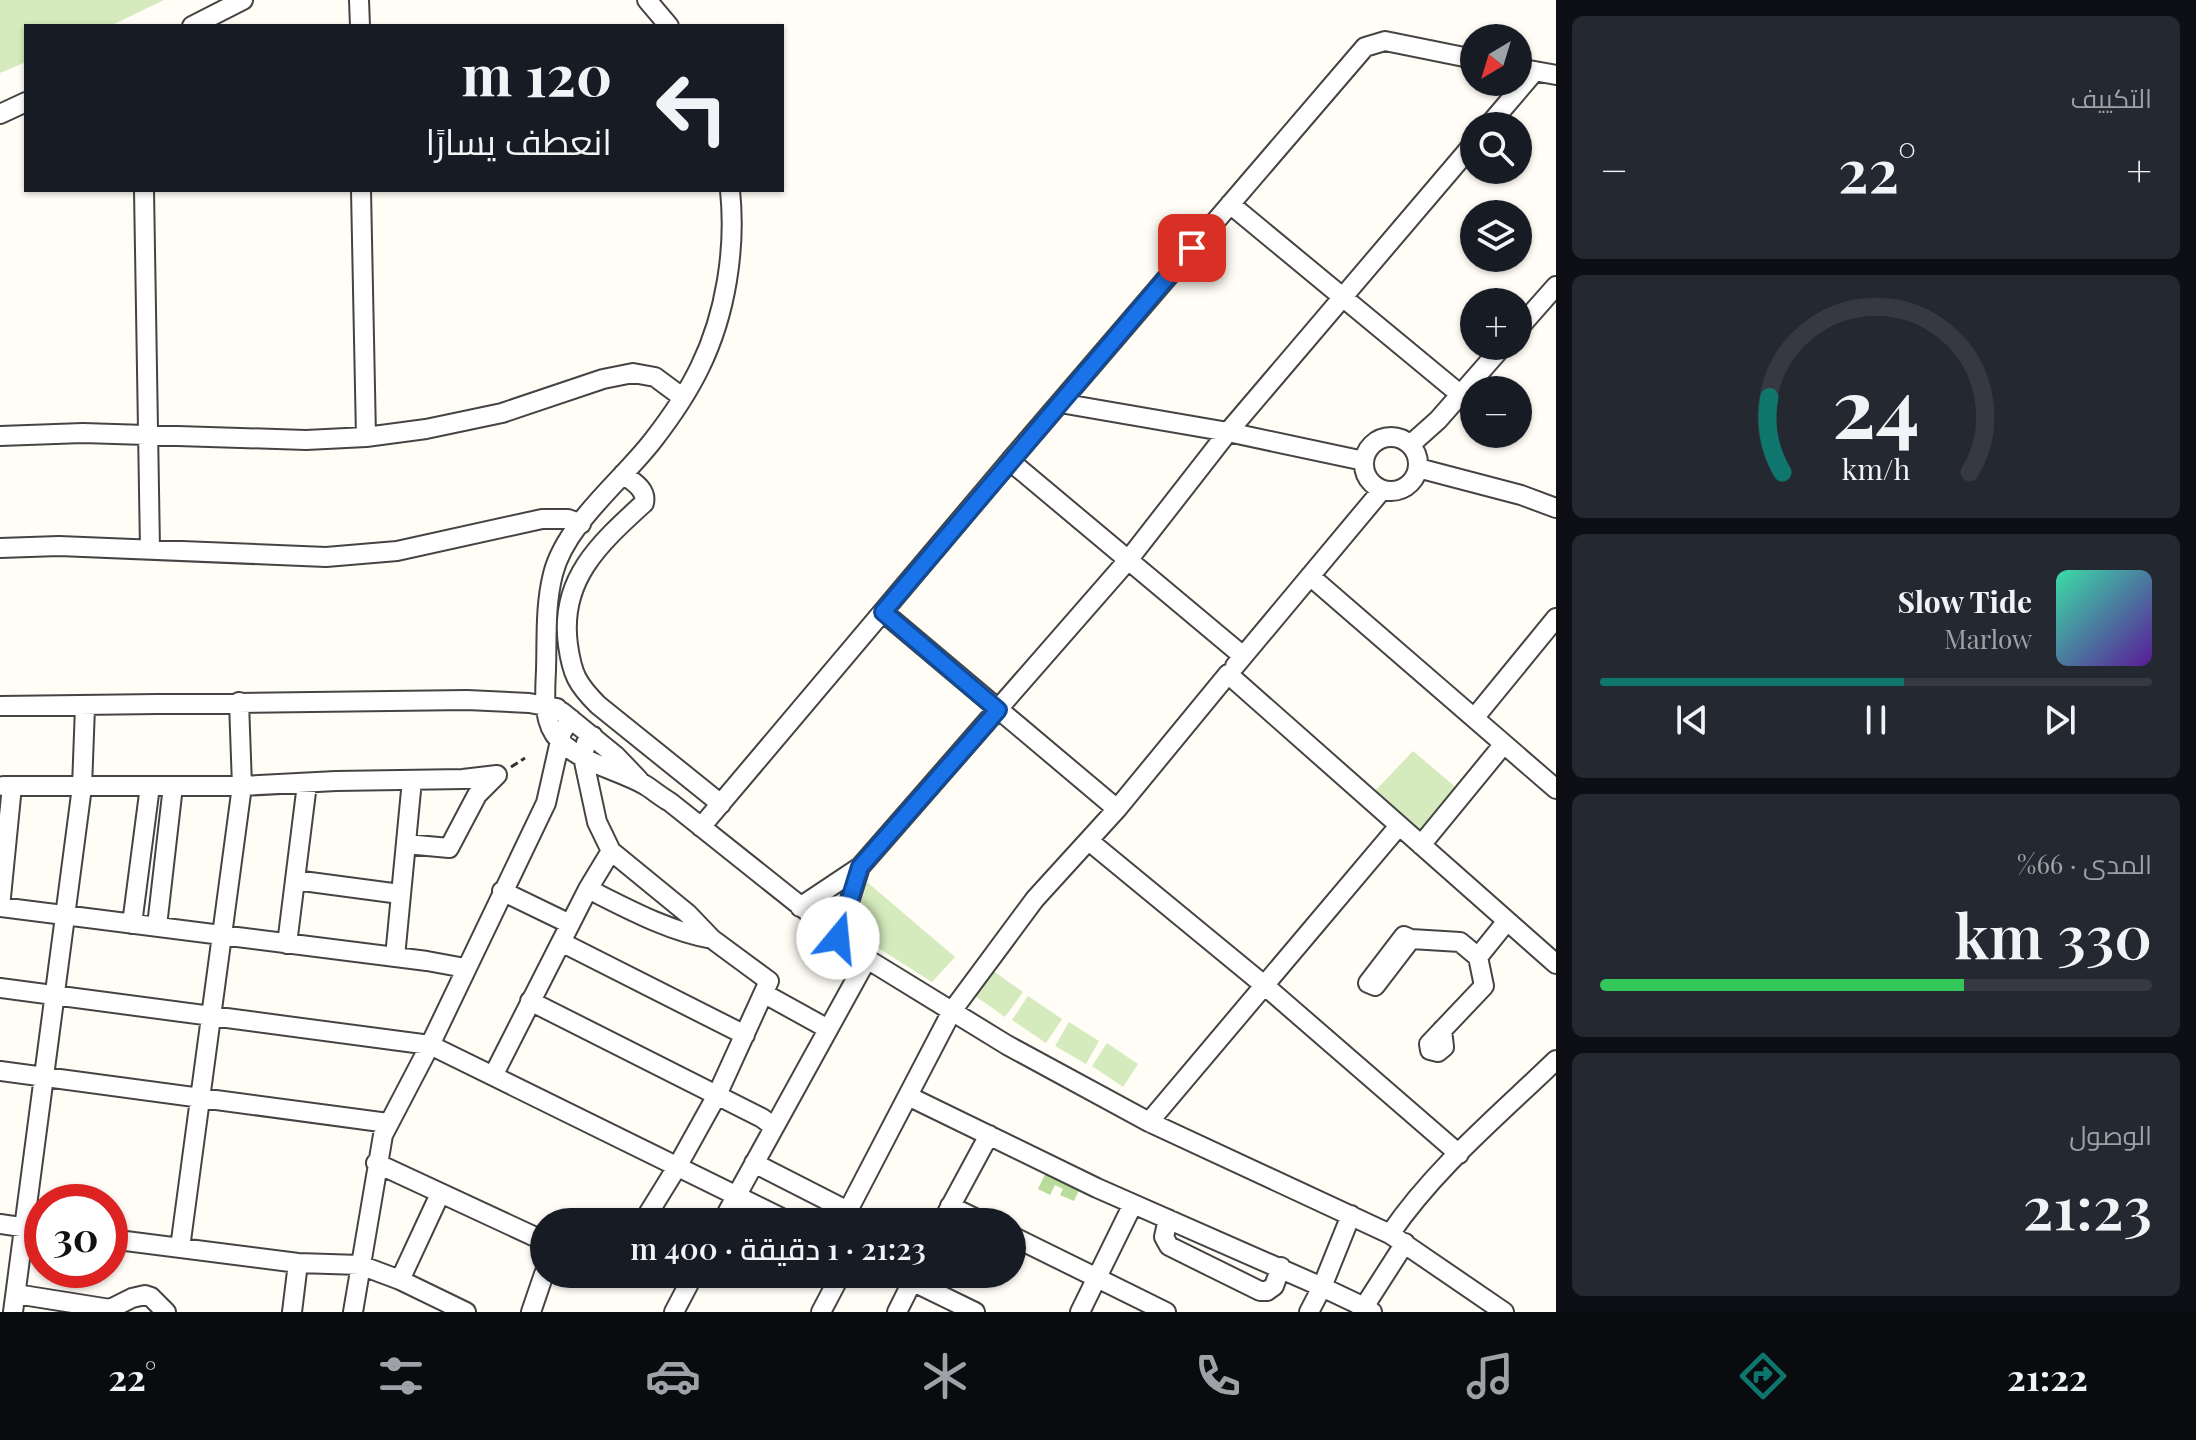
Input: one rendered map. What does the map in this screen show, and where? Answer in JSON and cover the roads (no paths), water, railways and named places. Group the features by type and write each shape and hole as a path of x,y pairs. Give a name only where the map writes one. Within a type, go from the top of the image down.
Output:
{"street":[{"path":"196,24 243,0"},
{"path":"359,0 360,24"},
{"path":"647,0 667,24"},
{"path":"701,827 1365,47 1385,41 1460,56"},
{"path":"1532,70 1556,75"},
{"path":"0,114 24,103"},
{"path":"800,907 860,867 1129,559 1228,432 1460,159"},
{"path":"144,192 150,549"},
{"path":"361,192 366,437"},
{"path":"644,785 583,757 559,740 551,727 555,707 547,611 554,572 564,548 654,440 701,366 722,305 731,250 730,192"},
{"path":"1230,204 1460,394"},
{"path":"1532,313 1556,286"},
{"path":"1477,376 1491,360"},
{"path":"0,436 83,433 306,440 366,437 426,429 502,413 603,379 633,373 655,377 682,397"},
{"path":"1410,445 1460,396"},
{"path":"1060,403 1228,432 1364,461"},
{"path":"1388,438 1400,439 1410,445 1417,456 1418,468 1414,479 1394,491 1382,490 1372,483 1364,461 1368,450 1388,438"},
{"path":"1010,461 1243,656"},
{"path":"1418,468 1521,495 1556,508"},
{"path":"623,474 642,489 644,503 597,549 575,581 566,610 572,671 582,689 598,705 721,804"},
{"path":"850,1208 952,1011 1035,899 1117,809 1382,490"},
{"path":"0,548 59,546 326,557 397,551 542,519 568,519 581,524"},
{"path":"1310,576 1556,789"},
{"path":"883,612 1117,809"},
{"path":"1475,717 1556,618"},
{"path":"1228,674 1556,964"},
{"path":"0,706 467,700 555,707 616,756 644,785 867,959 1007,1045 1149,1122 1397,1239 1504,1312"},
{"path":"180,1248 242,786 239,702"},
{"path":"85,707 82,787 14,1303 110,1309 145,1295 166,1312"},
{"path":"353,1312 376,1163 388,1123 430,1045 546,803 564,726 555,707"},
{"path":"593,736 586,743 583,757 597,822 611,851 688,914 712,939 769,981 717,1095 652,1208"},
{"path":"1421,845 1503,745"},
{"path":"406,844 449,848 477,795 497,775 463,779 242,786 6,786 0,907 465,968"},
{"path":"395,957 412,780"},
{"path":"287,944 307,784"},
{"path":"132,924 150,786"},
{"path":"157,926 173,786"},
{"path":"1149,1122 1398,827"},
{"path":"1089,841 1264,985 1459,1154"},
{"path":"494,1074 588,889 611,851"},
{"path":"838,938 860,867"},
{"path":"295,880 400,894"},
{"path":"588,889 661,924 712,939"},
{"path":"502,891 570,924"},
{"path":"1478,957 1507,921"},
{"path":"1411,939 1460,942 1478,957 1484,986 1442,1030"},
{"path":"561,942 745,1035"},
{"path":"730,1208 867,959"},
{"path":"0,988 430,1045 761,1208"},
{"path":"765,994 828,1029"},
{"path":"530,1001 762,1118 774,1127"},
{"path":"908,1096 1133,1204 1281,1267 1366,1310 1397,1239 1406,1210 1556,1060"},
{"path":"0,1071 388,1123"},
{"path":"949,1208 989,1135"},
{"path":"376,1163 530,1235"},
{"path":"754,1163 830,1208"},
{"path":"400,1280 440,1194"},
{"path":"1080,1312 1133,1204"},
{"path":"1309,1312 1351,1215"},
{"path":"1168,1219 1164,1237 1169,1246 1260,1291 1274,1286 1281,1267"},
{"path":"0,1224 23,1227"},
{"path":"128,1241 298,1263 360,1265 400,1280 466,1312"},
{"path":"1026,1243 1166,1312"},
{"path":"292,1312 298,1263"},
{"path":"531,1312 539,1288"},
{"path":"674,1312 687,1288"},
{"path":"821,1312 834,1288"},
{"path":"897,1312 904,1288"},
{"path":"930,1288 975,1312"}]}
